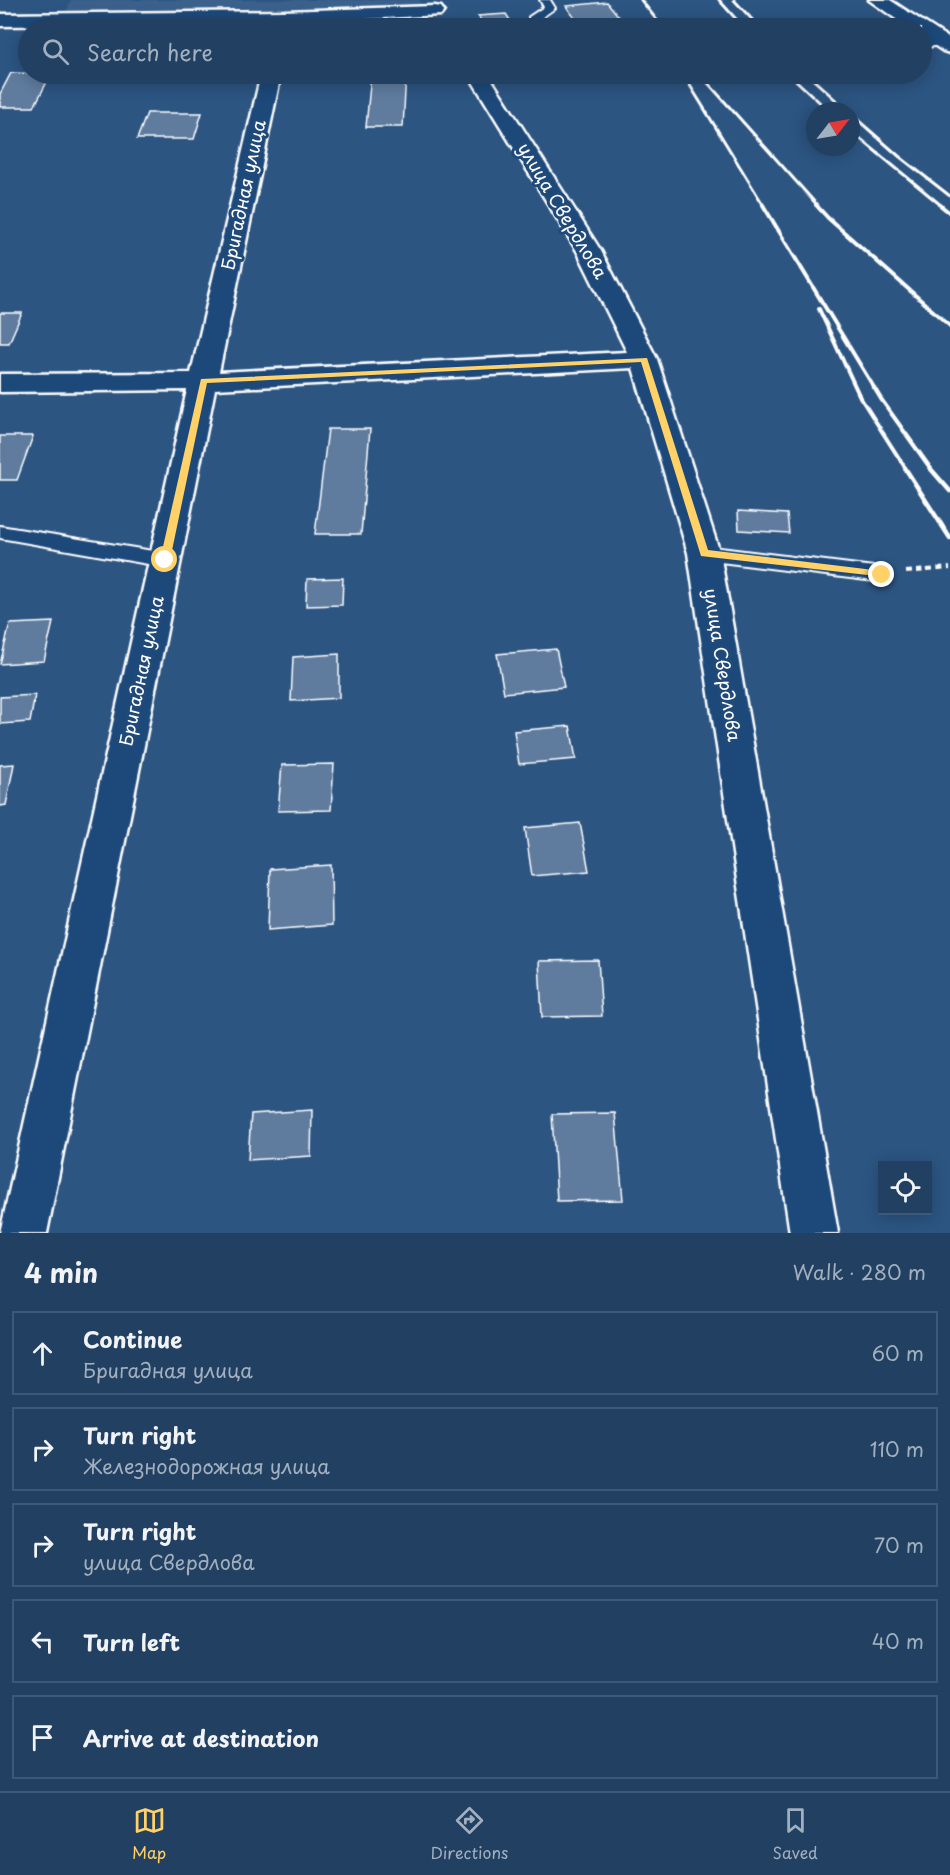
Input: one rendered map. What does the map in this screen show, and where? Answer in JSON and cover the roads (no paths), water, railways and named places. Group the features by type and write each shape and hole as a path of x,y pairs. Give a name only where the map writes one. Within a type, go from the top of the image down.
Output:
{"street":[{"path":"878,0 906,18"},
{"path":"326,18 431,6"},
{"path":"0,20 18,20"},
{"path":"932,35 946,44"},
{"name":"Бригадная улица","path":"22,1233 203,381 269,84"},
{"name":"улица Свердлова","path":"484,84 589,251 644,359 704,553 814,1233"},
{"path":"0,383 203,381 644,359"}],"lane":[{"path":"535,18 550,8 545,0"},
{"path":"0,532 165,560"},
{"path":"704,553 882,575"}],"railway":[{"path":"641,0 655,18"},
{"path":"719,0 735,18"},
{"path":"734,0 751,18"},
{"path":"689,84 764,206"},
{"path":"709,84 818,206"},
{"path":"800,84 819,102"},
{"path":"818,84 838,102"},
{"path":"860,122 950,196"},
{"path":"860,138 942,206"},
{"path":"763,205 881,399 931,469"},
{"path":"816,205 950,326"},
{"path":"940,205 950,213"},
{"path":"819,309 860,397 906,469"},
{"path":"905,468 950,538"},
{"path":"930,468 950,491"}]}
